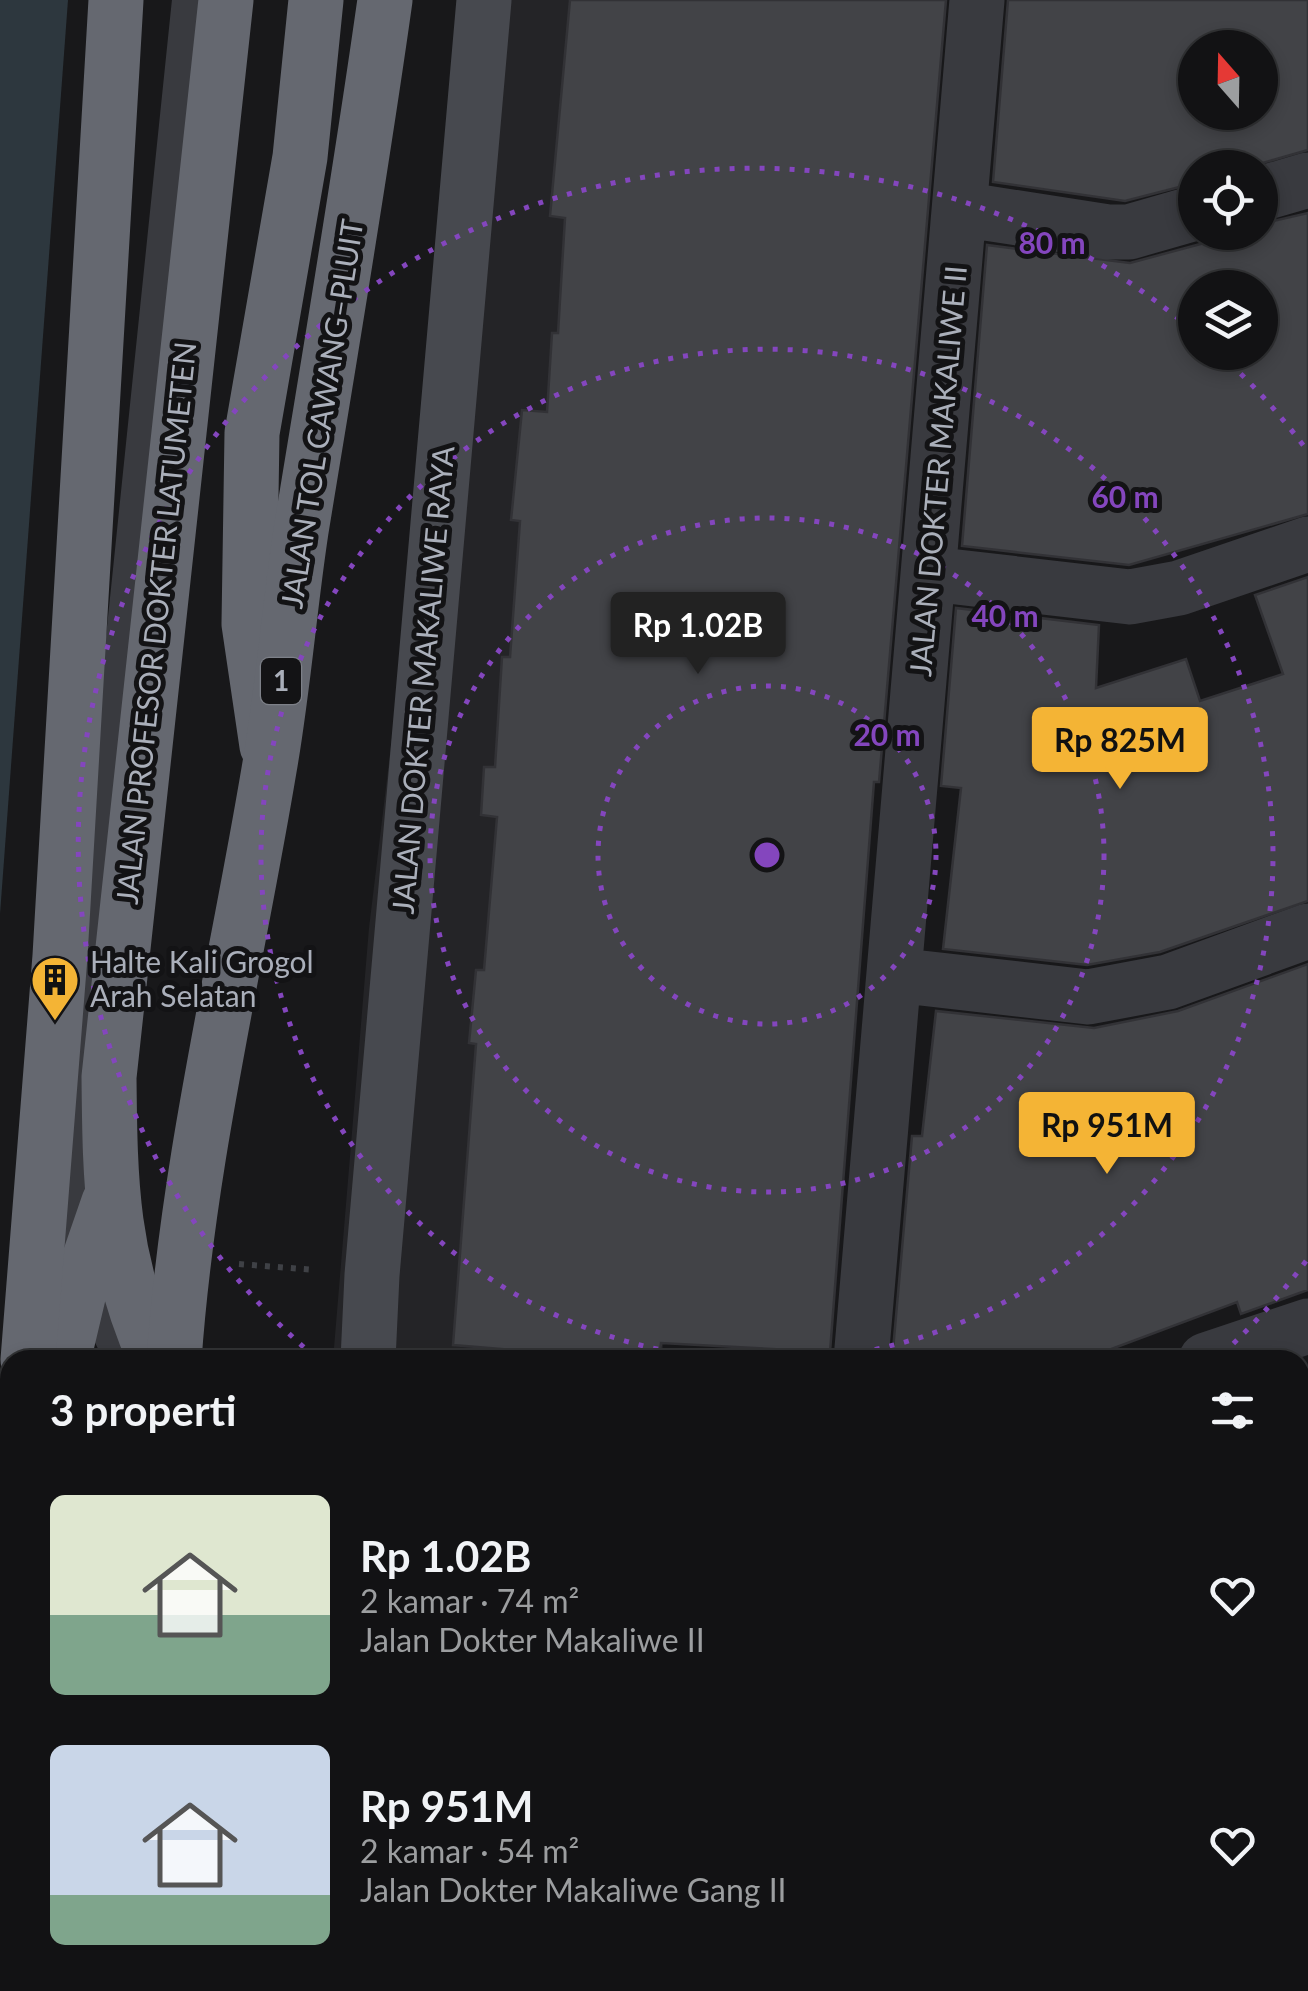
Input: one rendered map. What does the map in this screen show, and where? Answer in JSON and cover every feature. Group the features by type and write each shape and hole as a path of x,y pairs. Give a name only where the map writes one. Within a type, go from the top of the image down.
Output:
{"highway":[{"path":"29,1350 64,898 116,0"},
{"name":"JALAN PROFESOR DOKTER LATUMETEN","path":"152,1350 131,1304 110,1200 112,1040 226,0"},
{"path":"270,768 249,624 252,433 300,156 316,0"},
{"name":"JALAN TOL CAWANG–PLUIT","path":"175,1350 180,1276 209,1093 270,768 301,532 346,276 385,0"},
{"path":"65,1350 82,1280 110,1200"}],"street":[{"name":"JALAN DOKTER MAKALIWE RAYA","path":"368,1350 484,0"},
{"name":"JALAN DOKTER MAKALIWE II","path":"862,1350 977,0"},
{"path":"1278,189 1308,180"},
{"path":"960,209 1108,232 1129,232 1178,218"},
{"path":"931,574 1130,597 1179,588 1308,544"},
{"path":"895,975 1088,997 1168,982 1308,931"},
{"path":"1236,1350 1308,1326"}],"lane":[{"path":"115,1350 82,1280 72,1188 80,1058 187,0"}],"shaded area":[{"path":"0,0 68,0 0,914"},
{"path":"481,0 747,0 663,1350 334,1350 369,928"}],"building":[{"path":"570,0 946,0 879,782 874,782 830,1350 661,1343 660,1350 514,1350 453,1345 476,1044 469,1043 476,970 484,970 497,817 481,815 484,767 495,767 502,657 510,657 520,521 511,520 522,410 547,412 552,333 558,333 565,218 550,216"},
{"path":"1008,0 1308,0 1308,150 1278,159 1278,150 1178,150 1178,187 1125,201 993,182"},
{"path":"1308,213 1308,514 1129,565 962,546 987,245 1130,263 1178,250 1278,250 1278,220"},
{"path":"1308,577 1308,901 1160,952 1087,965 943,949 961,788 941,786 956,608 1099,625 1096,688 1186,659 1200,701 1283,674 1255,595"},
{"path":"1308,964 1308,1290 1241,1314 1237,1302 1109,1350 893,1350 912,1136 922,1136 936,1011 1094,1028 1178,1011"}],"place":[{"name":"Halte Kali Grogol Arah Selatan","path":"55,1022"}]}
